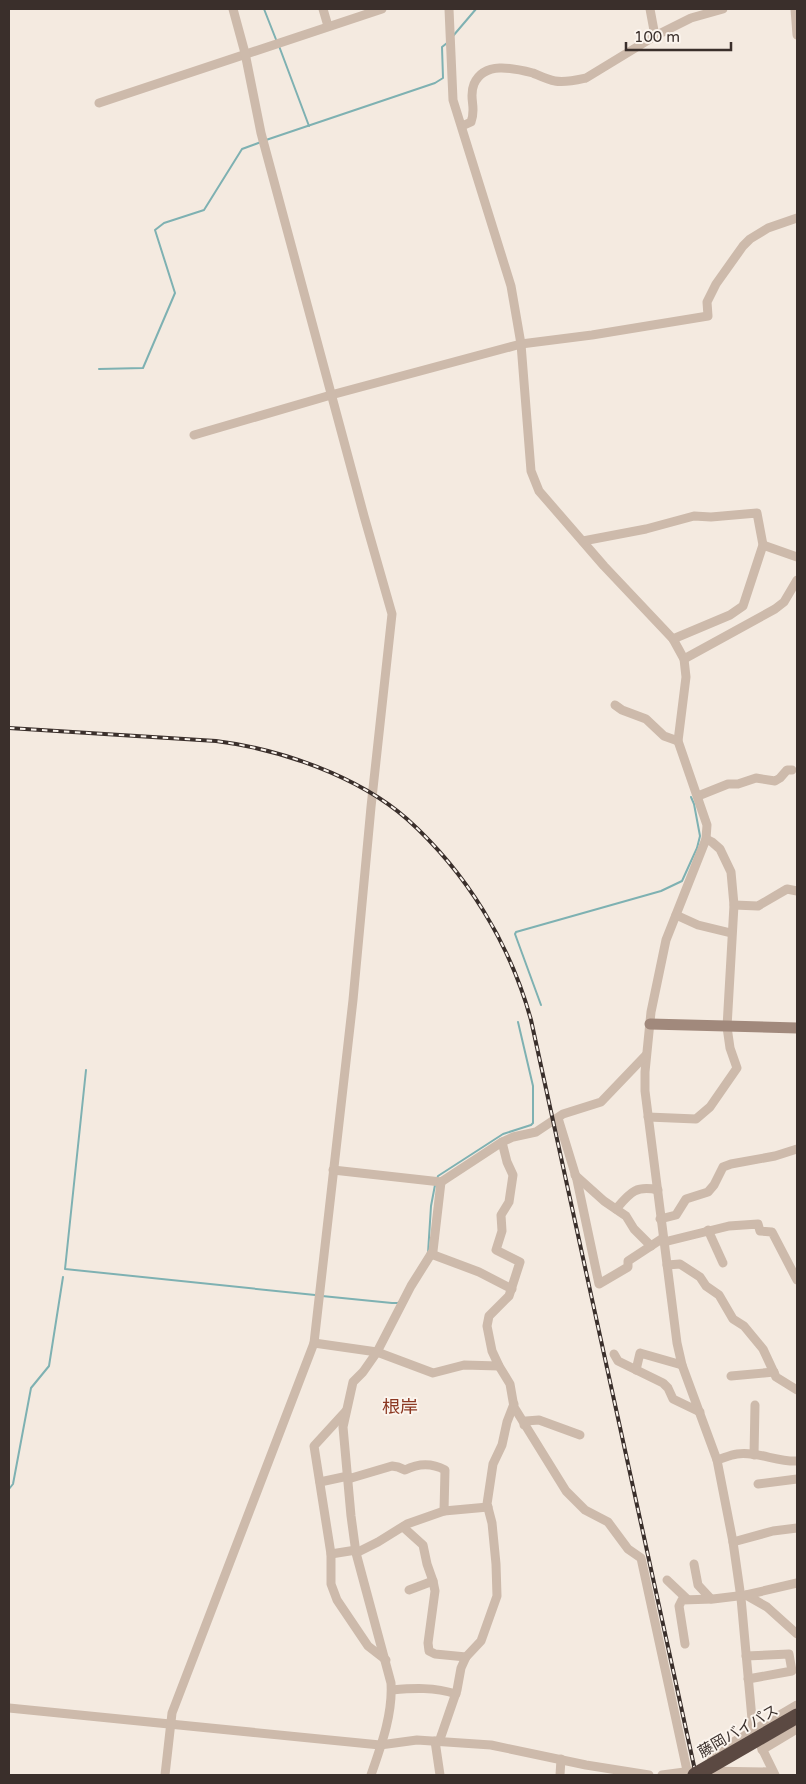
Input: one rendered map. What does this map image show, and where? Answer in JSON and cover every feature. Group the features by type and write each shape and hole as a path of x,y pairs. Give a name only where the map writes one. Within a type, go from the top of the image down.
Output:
{"highway":[{"name":"藤岡バイパス","path":"690,1774 797,1716"}],"street":[{"path":"165,1775 172,1713 314,1343 353,1000 392,614 261,133 245,53 233,9"},
{"path":"323,9 328,26"},
{"path":"99,104 245,53 382,9"},
{"path":"449,9 452,95 511,286 521,344 532,471 539,491 604,566 673,639 684,659 686,678 678,741 707,825 706,839 666,940 650,1024 646,1054 645,1092 677,1343 682,1365 717,1460 744,1594 746,1656 753,1730 774,1774 714,1772 662,1775"},
{"path":"650,9 655,36"},
{"path":"462,126 471,122 475,113 471,92 481,74 487,70 500,68 517,70 556,82 586,78 655,36 691,18 723,9"},
{"path":"795,9 797,35"},
{"path":"194,434 521,344 592,335 708,316 707,302 716,284 743,246 768,228 797,218"},
{"path":"583,541 646,529 694,516 711,517 757,513 763,545 743,606 730,614 673,639"},
{"path":"763,545 797,557"},
{"path":"684,659 775,609 784,602 797,580"},
{"path":"615,705 646,719 664,736 678,741"},
{"path":"698,796 728,784 738,784 756,778 775,781 787,770 792,770"},
{"path":"648,1116 696,1118 710,1107 737,1068 730,1048 727,1027 734,905 731,872 720,850 706,839"},
{"path":"734,905 758,906 787,889 797,891"},
{"path":"676,915 698,925 731,933"},
{"path":"650,1024 797,1028"},
{"path":"333,1170 441,1182 502,1142 536,1132 563,1114 601,1102 646,1054"},
{"path":"558,1118 575,1174 599,1284 628,1267 628,1261 663,1240 729,1226 758,1224 760,1231 772,1232 797,1280"},
{"path":"502,1142 507,1162 514,1176 509,1202 501,1215 502,1231 496,1250 520,1262 509,1296 490,1316 487,1326 492,1351 510,1384 514,1404 524,1425 566,1491 584,1510 608,1522 628,1549 641,1558 690,1774"},
{"path":"660,1219 676,1215 686,1199 708,1192 714,1185 723,1167 775,1156 797,1149"},
{"path":"575,1174 604,1201 626,1216 634,1228 651,1246"},
{"path":"371,1775 387,1725 392,1690 386,1660 356,1551 343,1427 353,1382 363,1372 377,1352 411,1286 431,1254 434,1245 441,1182"},
{"path":"616,1209 631,1192 646,1187 658,1190"},
{"path":"708,1230 723,1263"},
{"path":"431,1254 479,1272 512,1288"},
{"path":"667,1265 680,1264 700,1277 706,1286 720,1295 733,1319 744,1326 763,1349 776,1377 797,1390"},
{"path":"314,1343 377,1352 433,1373 464,1365 499,1366"},
{"path":"614,1354 618,1360 663,1383 668,1388 672,1399 700,1412"},
{"path":"636,1370 640,1354 682,1365"},
{"path":"731,1376 774,1372"},
{"path":"440,1775 437,1742 456,1694 461,1668 466,1657 481,1641 497,1596 492,1523 487,1504 493,1464 502,1445 507,1422 514,1404"},
{"path":"754,1455 755,1405"},
{"path":"346,1410 314,1446 331,1554 330,1584 337,1600 368,1646 386,1660"},
{"path":"524,1425 526,1421 538,1420 580,1436"},
{"path":"717,1460 738,1454 796,1461 797,1478 758,1484"},
{"path":"320,1482 392,1466 398,1466 405,1470 419,1464 436,1465 446,1470 444,1511"},
{"path":"331,1554 356,1551 378,1542 403,1527 444,1511 488,1507"},
{"path":"403,1527 423,1545 426,1564 433,1581 435,1591 428,1643 429,1651 436,1654 466,1657"},
{"path":"733,1542 773,1531 797,1528"},
{"path":"694,1564 698,1585 710,1599"},
{"path":"667,1580 687,1599"},
{"path":"409,1590 433,1581"},
{"path":"685,1644 679,1606 682,1600 710,1599 744,1594 797,1583"},
{"path":"744,1594 767,1607 797,1634"},
{"path":"746,1656 789,1654 792,1671 748,1679"},
{"path":"392,1690 415,1687 444,1690 456,1694"},
{"path":"714,1772 711,1755 797,1705"},
{"path":"9,1708 380,1745 417,1740 490,1745 649,1775"},
{"path":"762,1750 797,1729"},
{"path":"560,1775 561,1759"},
{"path":"586,1764 588,1775"}],"waterway":[{"path":"264,9 277,42"},
{"path":"453,36 476,9"},
{"path":"266,140 435,83 443,78 442,47 447,43"},
{"path":"279,46 309,126"},
{"path":"99,369 143,368 175,293 155,230 164,223 204,210 242,149 261,142"},
{"path":"541,1005 515,934 516,932 661,891 682,881 697,848 700,836 691,797"},
{"path":"437,1179 438,1176 503,1134 533,1123 533,1086 518,1022"},
{"path":"86,1070 65,1269 315,1295"},
{"path":"428,1253 431,1206 435,1185"},
{"path":"9,1489 13,1484 31,1388 49,1366 63,1277"},
{"path":"322,1296 392,1303 399,1302"}],"railway":[{"path":"9,728 216,741 266,751 317,767 365,790 407,819 448,862 483,910 511,964 531,1020 696,1775"}],"district":[{"name":"根岸","path":"400,1407"}]}
